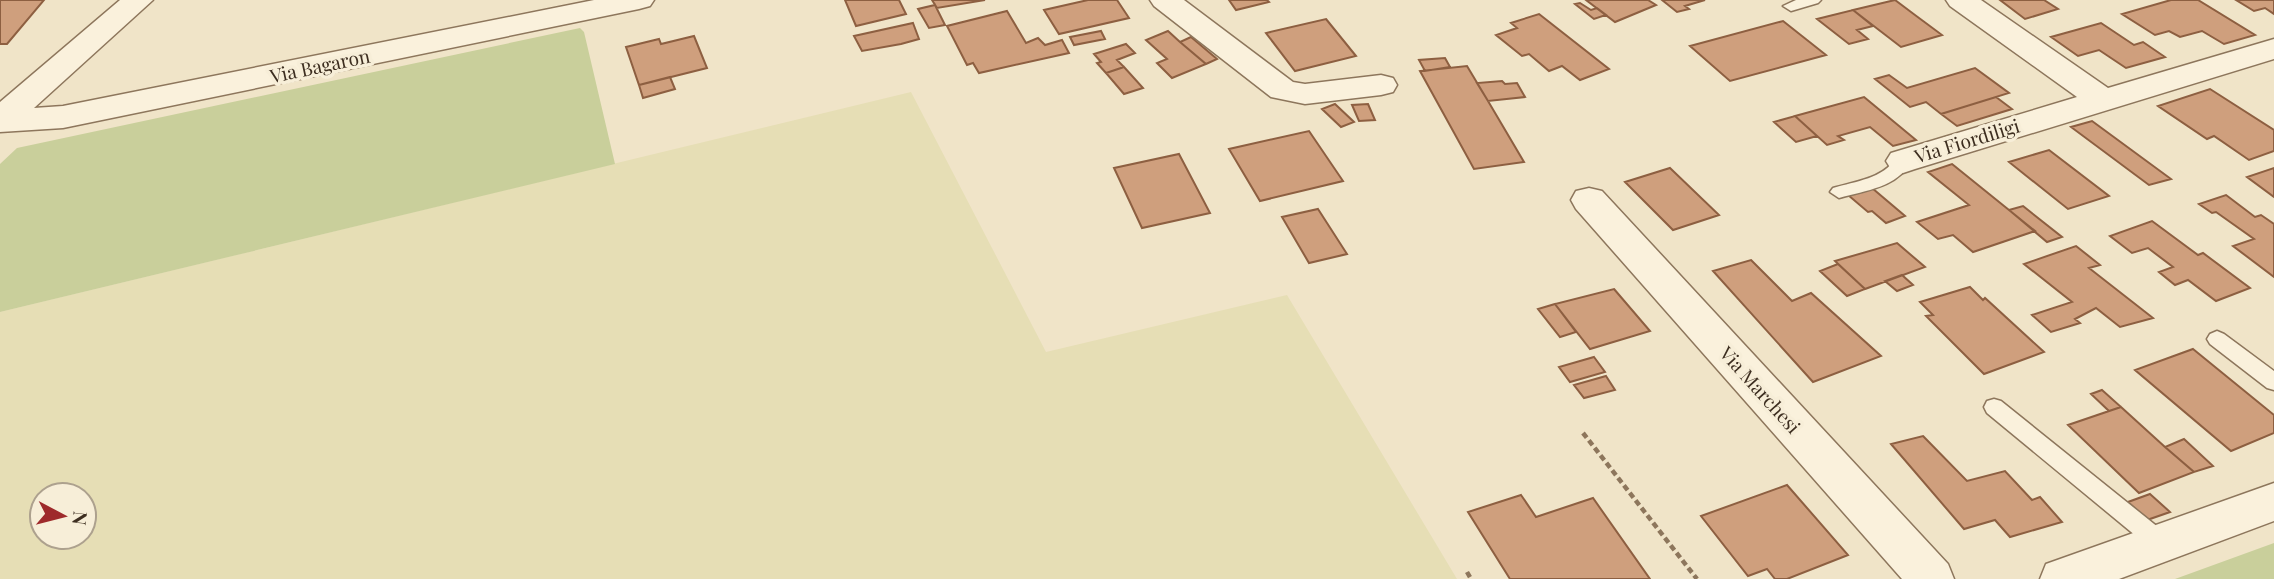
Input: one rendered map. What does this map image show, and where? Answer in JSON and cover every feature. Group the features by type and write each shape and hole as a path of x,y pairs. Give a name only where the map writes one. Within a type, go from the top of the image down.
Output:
{"street":[{"path":"0,120 138,0"},
{"name":"Via Bagaron","path":"0,120 76,115 639,0"},
{"path":"1165,0 1283,90 1318,94 1381,85"},
{"path":"1961,0 2101,99"},
{"name":"Via Fiordiligi","path":"1903,162 2101,99 2274,49"},
{"name":"Via Marchesi","path":"1589,200 1931,579"},
{"path":"2063,579 2274,502"}],"lane":[{"path":"1791,6 1813,0"},
{"name":"Via Fiordiligi","path":"1839,192 1888,176 1900,169 1903,162"},
{"path":"2217,339 2274,382"},
{"path":"1994,407 2161,543"}],"path":[{"path":"1583,433 1697,579"},
{"path":"1467,572 1471,579"}],"shaded area":[{"path":"911,92 1046,352 1287,295 1457,579 0,579 0,312"}],"green space":[{"path":"580,28 584,32 615,164 0,312 0,164 17,148"},
{"path":"2274,543 2274,579 2175,579"}],"building":[{"path":"0,0 44,0 7,44 0,44"},
{"path":"845,0 899,0 906,14 856,26"},
{"path":"932,0 985,0 937,8"},
{"path":"1088,0 1117,0 1129,18 1059,34 1044,10"},
{"path":"1229,0 1267,0 1269,2 1236,10"},
{"path":"1586,0 1648,0 1656,5 1615,22"},
{"path":"1662,0 1705,0 1685,6 1689,9 1677,12"},
{"path":"1895,0 1942,35 1901,47 1853,10"},
{"path":"2000,0 2044,0 2058,9 2025,19"},
{"path":"2171,0 2198,0 2255,35 2224,44 2202,31 2180,37 2169,31 2155,35 2122,14"},
{"path":"2236,0 2274,0 2274,14 2265,8 2254,11"},
{"path":"1580,3 1591,10 1597,8 1606,15 1594,19 1575,4"},
{"path":"935,5 945,25 929,28 918,9"},
{"path":"1853,10 1873,26 1857,30 1868,39 1849,44 1817,19"},
{"path":"1007,11 1026,43 1038,38 1045,45 1062,40 1069,53 979,73 973,63 967,65 947,26"},
{"path":"1539,14 1609,69 1580,80 1562,66 1549,71 1529,54 1522,56 1496,35 1517,28 1511,23"},
{"path":"1326,19 1356,56 1295,71 1266,33"},
{"path":"1783,21 1826,55 1730,81 1690,46"},
{"path":"913,23 919,39 901,44 862,51 854,36"},
{"path":"2101,23 2134,45 2143,42 2165,57 2126,68 2099,50 2078,56 2051,37"},
{"path":"1101,31 1105,39 1074,45 1070,37"},
{"path":"1168,31 1206,64 1172,78 1157,63 1167,59 1146,40"},
{"path":"694,36 707,68 639,85 626,47 659,39 661,44"},
{"path":"1191,37 1217,59 1206,64 1180,42"},
{"path":"1126,44 1135,53 1117,60 1124,67 1106,73 1097,63 1101,62 1094,54"},
{"path":"1445,58 1450,67 1425,71 1419,60"},
{"path":"1467,66 1524,162 1474,169 1420,71"},
{"path":"1124,67 1143,88 1124,94 1106,73"},
{"path":"1975,68 2009,93 1941,114 1926,102 1910,107 1875,79 1889,75 1907,88"},
{"path":"670,77 675,89 643,98 639,85"},
{"path":"1502,81 1505,84 1517,83 1525,97 1488,101 1477,83"},
{"path":"2210,89 2274,130 2274,151 2249,160 2214,136 2207,139 2158,106"},
{"path":"1864,97 1916,140 1893,146 1870,127 1838,136 1844,140 1827,145 1795,116"},
{"path":"1996,97 2012,109 1957,126 1941,114"},
{"path":"1335,104 1354,122 1341,127 1322,109"},
{"path":"1368,104 1375,120 1359,121 1352,105"},
{"path":"1795,116 1817,136 1796,142 1774,122"},
{"path":"2092,121 2171,179 2149,185 2071,127"},
{"path":"1309,131 1343,181 1260,201 1229,149"},
{"path":"2049,150 2109,196 2068,209 2009,162"},
{"path":"1179,154 1210,213 1142,228 1114,168"},
{"path":"1952,164 2035,231 1973,252 1953,235 1938,239 1917,222 1969,205 1928,172"},
{"path":"1670,168 1719,215 1673,230 1625,182"},
{"path":"2274,168 2274,197 2247,177"},
{"path":"1872,188 1905,216 1886,223 1848,195"},
{"path":"2226,195 2255,217 2261,215 2274,224 2274,277 2233,246 2254,239 2216,212 2212,213 2199,204"},
{"path":"2023,206 2062,237 2047,242 2009,210"},
{"path":"1318,209 1347,254 1309,263 1282,217"},
{"path":"2152,221 2198,255 2203,253 2250,288 2216,301 2188,280 2175,285 2159,272 2173,267 2148,248 2132,253 2110,236"},
{"path":"1897,243 1925,267 1865,289 1835,261"},
{"path":"2076,246 2100,265 2089,268 2153,318 2120,327 2096,308 2075,319 2080,323 2051,332 2032,315 2072,302 2024,264"},
{"path":"1751,260 1792,301 1811,293 1881,356 1813,382 1713,271"},
{"path":"1838,264 1865,289 1847,296 1820,271"},
{"path":"1902,275 1913,285 1897,291 1885,281"},
{"path":"1970,287 2044,352 1984,374 1926,316 1933,315 1920,302"},
{"path":"1614,289 1650,331 1590,349 1555,304"},
{"path":"1555,304 1576,332 1560,337 1538,309"},
{"path":"2193,349 2274,415 2274,433 2231,451 2135,370"},
{"path":"1594,357 1605,372 1570,382 1559,367"},
{"path":"1606,376 1615,390 1584,398 1574,385"},
{"path":"2102,390 2121,407 2109,411 2091,394"},
{"path":"2121,407 2194,472 2139,493 2068,425"},
{"path":"1923,436 1967,481 2005,471 2032,500 2040,497 2062,522 2010,537 1995,520 1964,529 1891,444"},
{"path":"2184,439 2213,466 2194,472 2165,447"},
{"path":"1787,485 1848,555 1787,579 1775,579 1767,569 1748,576 1701,516"},
{"path":"2150,494 2170,512 2147,520 2128,502"},
{"path":"1521,495 1536,517 1593,498 1650,579 1510,579 1468,512"}]}
